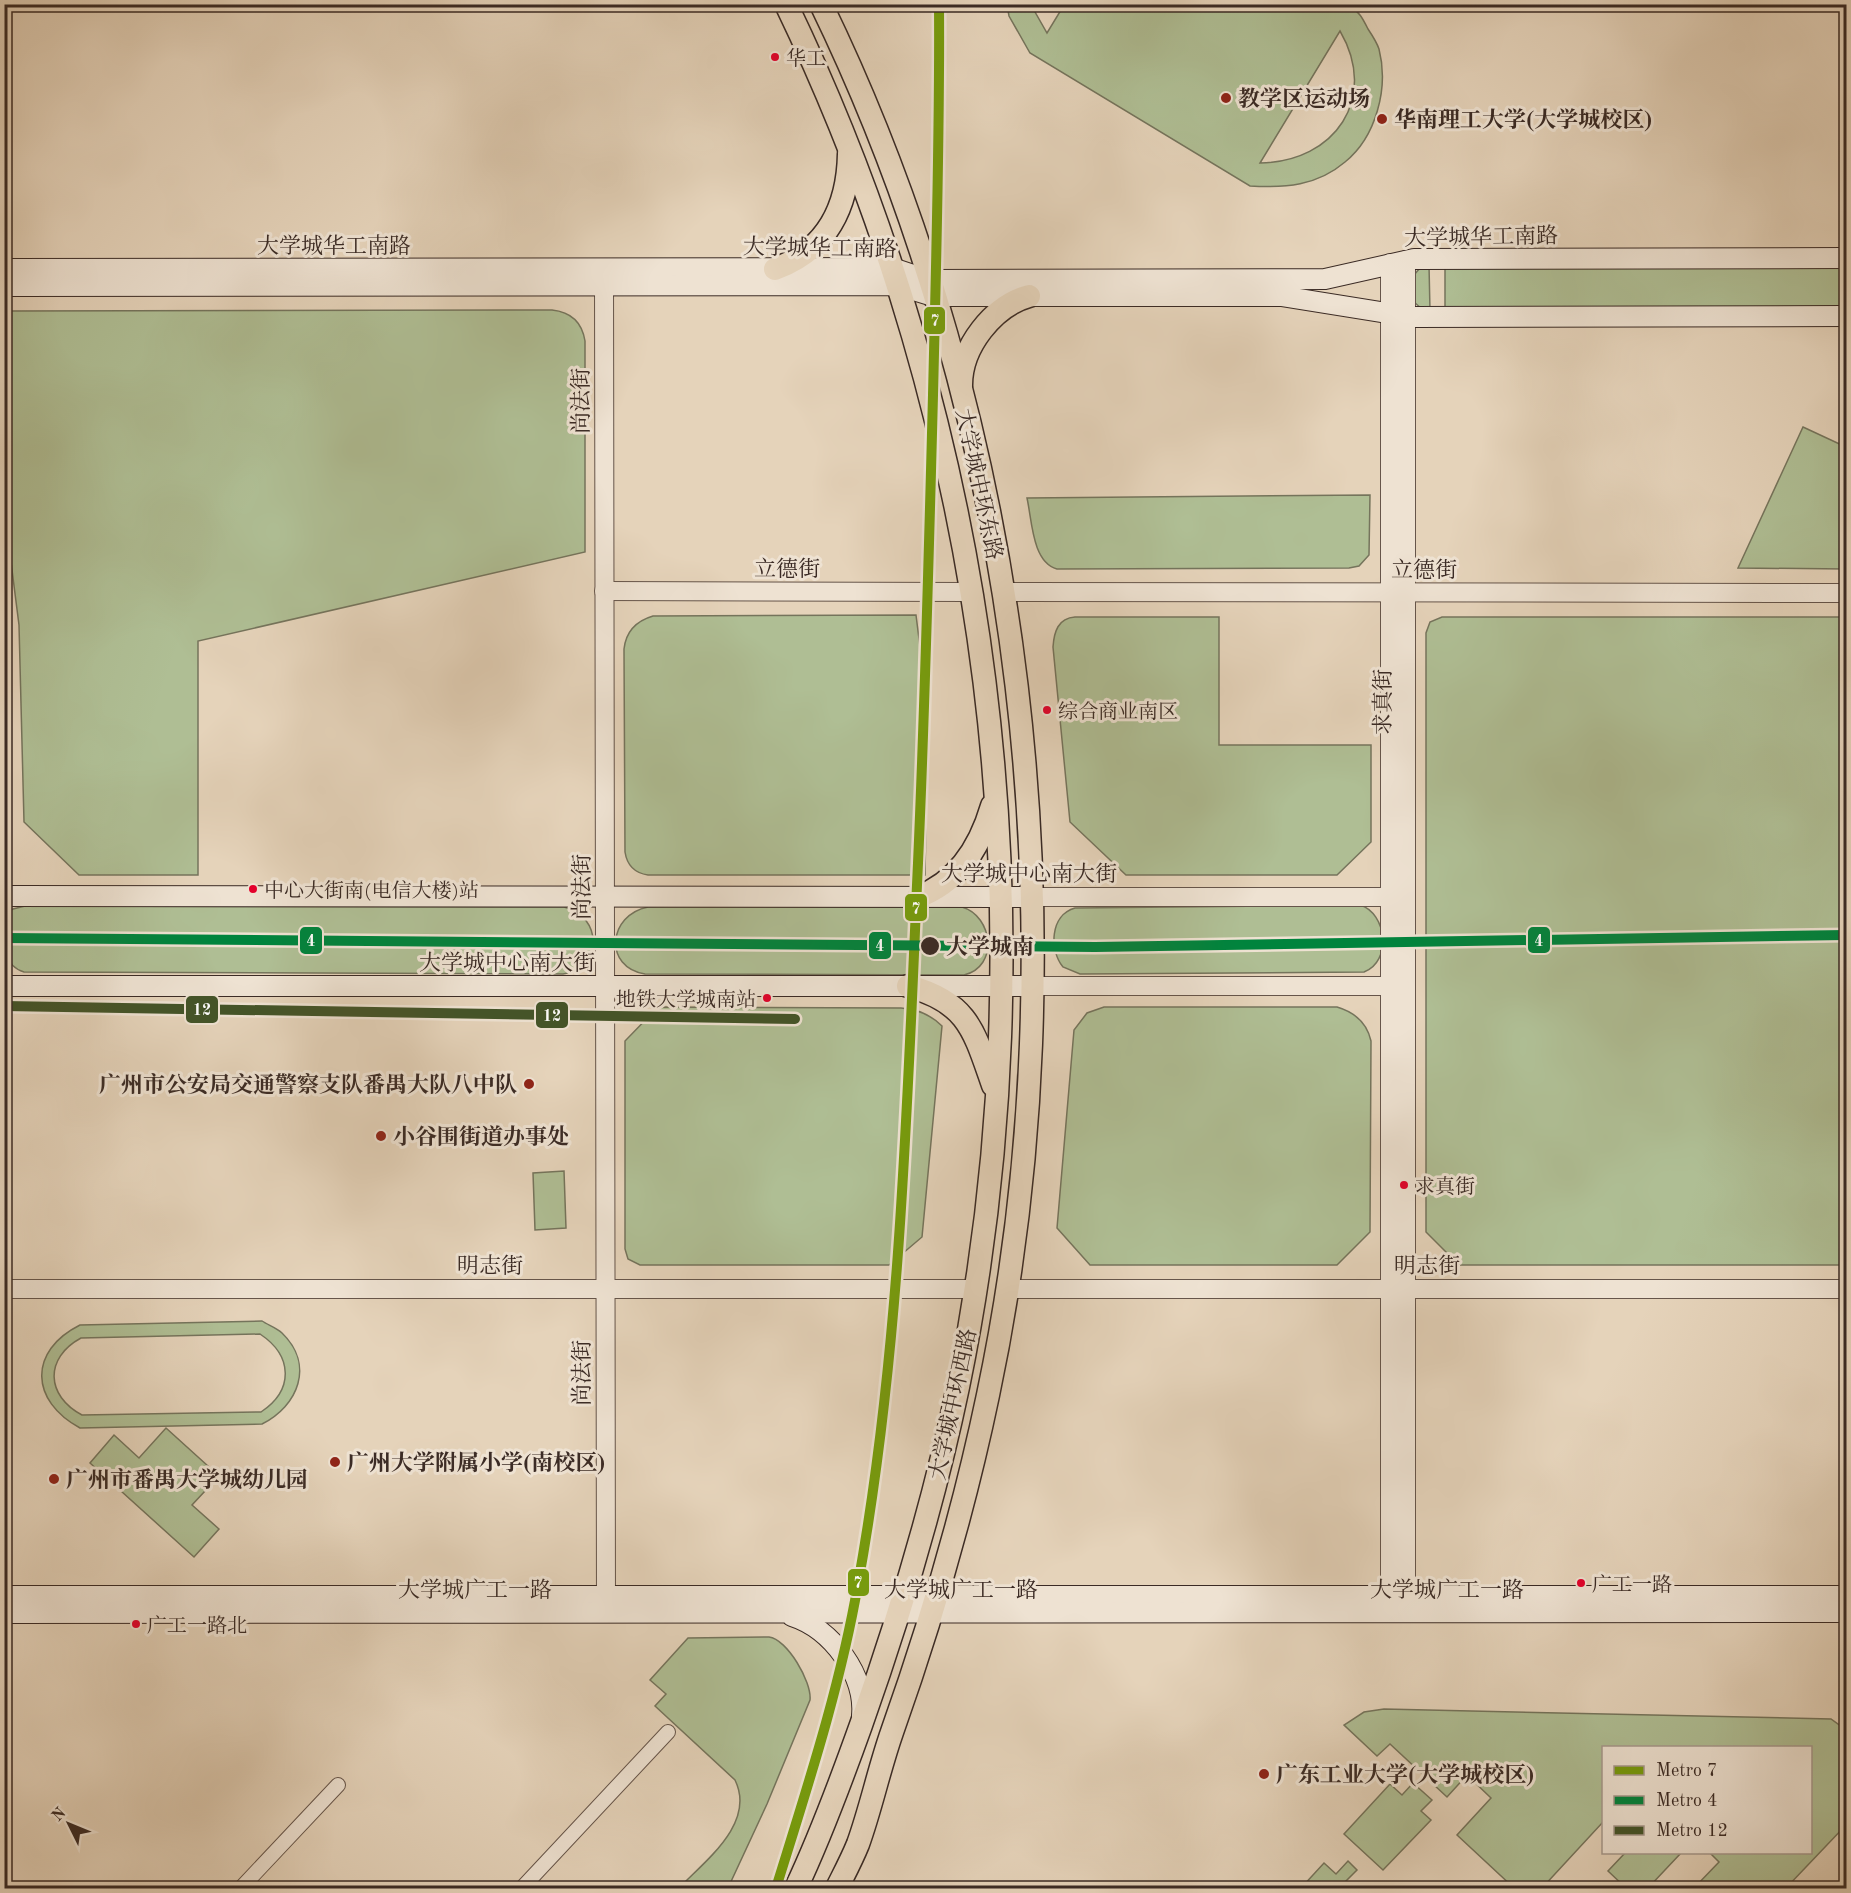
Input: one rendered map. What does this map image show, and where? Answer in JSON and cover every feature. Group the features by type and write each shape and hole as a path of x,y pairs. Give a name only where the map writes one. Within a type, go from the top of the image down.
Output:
{"main road":[{"name":"大学城中环东路","path":"786,4 849,149 894,277 941,441 970,592 988,720 1001,897"},
{"name":"大学城中环东路","path":"821,4 871,119 931,288 961,392 989,516 1002,592 1024,771 1032,897 1032,986"},
{"path":"775,269 802,257 824,237 833,224 844,193 849,149"},
{"name":"大学城华工南路","path":"931,288 1325,279 1398,262 1846,258"},
{"name":"大学城华工南路","path":"4,269 604,277 894,277"},
{"name":"大学城华工南路","path":"4,286 604,277 775,269 894,277 931,288 1029,296 1281,296 1398,316 1846,316"},
{"path":"961,392 963,366 976,338 1007,305 1029,296"},
{"path":"918,897 950,880 966,861 979,840 995,796"},
{"name":"大学城中心南大街","path":"4,896 1032,897"},
{"name":"大学城中环西路","path":"796,1888 842,1780 902,1604 939,1473 958,1386 975,1289 990,1174 997,1096 1001,897"},
{"name":"大学城中心南大街","path":"4,986 1032,986"},
{"path":"908,986 940,997 963,1015 975,1034 997,1096"},
{"name":"大学城中环西路","path":"837,1888 858,1845 887,1746 935,1604 985,1410 1007,1289 1026,1131 1032,986"},
{"name":"大学城广工一路","path":"4,1596 606,1604 1398,1604 1846,1596"},
{"name":"大学城广工一路","path":"4,1613 606,1604 784,1613 902,1604"},
{"name":"大学城广工一路","path":"1398,1604 1846,1612"},
{"path":"784,1613 813,1626 842,1654 861,1692 861,1725"}],"street":[{"name":"求真街","path":"1398,262 1398,1604"},
{"name":"尚法街","path":"604,277 606,1604"},
{"name":"立德街","path":"604,591 970,592"},
{"name":"立德街","path":"1002,592 1846,592"},
{"name":"大学城中心南大街","path":"1032,897 1398,897"},
{"name":"大学城中心南大街","path":"1032,986 1398,986"},
{"name":"明志街","path":"4,1289 975,1289"},
{"name":"明志街","path":"1007,1289 1846,1289"},
{"path":"522,1888 668,1732"},
{"path":"242,1888 338,1785"}],"green space":[{"name":"教学区运动场","path":"1007,5 1031,5 1047,33 1064,5 1349,5 1360,15 1379,49 1382,64 1381,95 1372,126 1365,139 1356,152 1334,170 1300,184 1250,186 1030,53 1009,16","holes":["1340,31 1351,56 1354,80 1352,102 1343,122 1329,138 1310,151 1287,160 1260,163"]},
{"path":"1846,264 1846,311 1445,312 1445,265"},
{"path":"1429,265 1430,311 1422,309 1414,302 1414,275 1420,268"},
{"path":"552,310 565,313 574,319 584,334 585,341 585,552 198,641 198,875 79,875 24,822 19,625 4,507 5,311"},
{"path":"1803,427 1846,447 1846,569 1738,568"},
{"path":"1370,495 1369,555 1359,566 1349,568 1057,569 1042,558 1038,549 1034,539 1027,498"},
{"path":"916,615 928,711 925,875 648,875 632,868 625,852 624,649 627,637 637,624 653,616"},
{"path":"1075,617 1219,617 1219,745 1371,745 1371,842 1337,875 1126,875 1070,822 1053,647 1058,627 1065,620"},
{"path":"1442,617 1846,617 1846,1265 1459,1265 1426,1232 1426,633 1430,622"},
{"path":"1360,905 1376,917 1383,938 1379,958 1373,967 1364,972 1080,974 1063,967 1055,952 1054,934 1057,925 1067,912 1075,908"},
{"path":"25,906 564,907 577,912 586,921 593,942 586,963 576,970 563,974 24,972 16,968 7,956 4,940 4,915 13,909"},
{"path":"648,907 962,907 972,912 980,920 988,941 987,952 983,962 975,970 964,975 645,974 631,969 622,962 617,952 616,941 618,930 625,920 635,912"},
{"path":"658,1007 901,1008 923,1013 938,1022 942,1026 922,1237 889,1265 640,1265 628,1259 625,1249 625,1041"},
{"path":"1104,1007 1337,1007 1359,1019 1371,1041 1370,1232 1337,1265 1090,1265 1057,1228 1074,1030 1087,1013"},
{"path":"564,1171 566,1228 535,1230 533,1173"},
{"path":"262,1321 280,1331 292,1345 298,1358 300,1371 298,1384 285,1407 262,1424 80,1428 64,1417 52,1404 44,1390 42,1376 44,1362 51,1348 63,1336 80,1325","holes":["260,1334 279,1352 284,1363 284,1383 272,1403 261,1412 82,1415 61,1398 56,1388 54,1377 60,1356 81,1338"]},
{"path":"166,1428 219,1476 192,1505 219,1529 194,1557 90,1463 114,1435 139,1458"},
{"path":"769,1637 783,1645 797,1662 807,1683 810,1700 767,1804 728,1888 679,1888 725,1840 734,1826 739,1811 740,1796 735,1780 655,1706 666,1694 650,1680 688,1638"},
{"path":"1384,1709 1831,1719 1846,1730 1846,1825 1786,1888 1694,1888 1719,1862 1711,1854 1812,1854 1812,1746 1602,1746 1602,1823 1542,1888 1514,1888 1457,1835 1491,1798 1467,1775 1447,1797 1390,1744 1377,1756 1344,1725 1364,1712"},
{"path":"1413,1783 1432,1800 1421,1811 1431,1820 1383,1870 1344,1834 1390,1784 1402,1795"},
{"path":"1624,1854 1680,1854 1648,1888 1626,1888 1608,1871"},
{"path":"1348,1861 1357,1870 1345,1882 1352,1888 1301,1888 1324,1863 1336,1874"}],"metro line":[{"name":"7","path":"776,1888 822,1738 851,1623 872,1495 893,1315 906,1134 923,746 936,249 939,4"},
{"name":"4","path":"4,938 1095,947 1846,935"},
{"name":"12","path":"4,1006 795,1019"}],"place":[{"name":"华工","path":"775,57"},
{"name":"教学区运动场","path":"1226,98"},
{"name":"华南理工大学(大学城校区)","path":"1382,119"},
{"name":"综合商业南区","path":"1047,710"},
{"name":"中心大街南(电信大楼)站","path":"253,889"},
{"name":"大学城南","path":"930,946"},
{"name":"地铁大学城南站","path":"767,998"},
{"name":"广州市公安局交通警察支队番禺大队八中队","path":"529,1084"},
{"name":"小谷围街道办事处","path":"381,1136"},
{"name":"求真街","path":"1404,1185"},
{"name":"广州大学附属小学(南校区)","path":"335,1462"},
{"name":"广州市番禺大学城幼儿园","path":"54,1479"},
{"name":"广工一路","path":"1581,1583"},
{"name":"广工一路北","path":"136,1624"},
{"name":"广东工业大学(大学城校区)","path":"1264,1774"}]}
